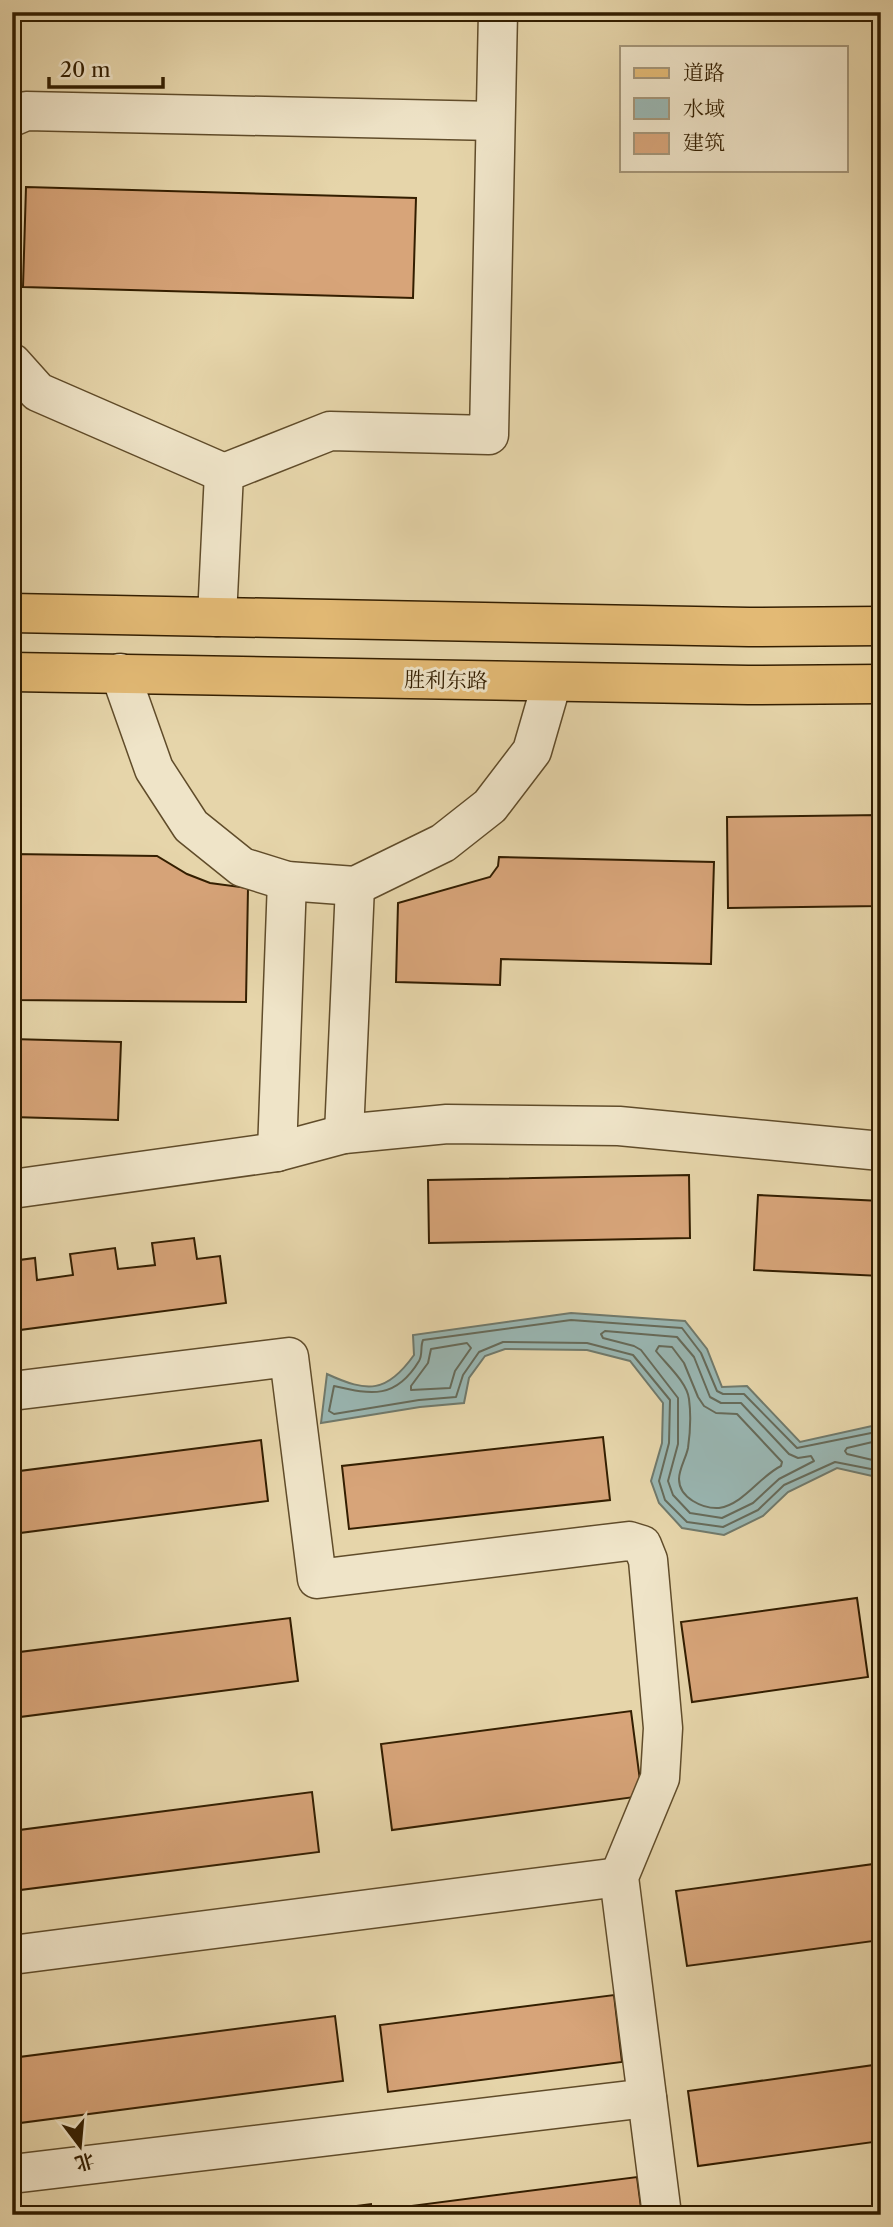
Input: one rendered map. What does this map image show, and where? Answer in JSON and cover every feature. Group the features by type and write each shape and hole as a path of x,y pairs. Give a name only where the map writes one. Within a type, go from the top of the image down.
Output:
{"main road":[{"path":"12,613 749,627 881,626"},
{"name":"胜利东路","path":"12,671 748,685 881,684"}],"street":[{"path":"12,363 38,392 224,473 330,431 489,435 498,12"},
{"path":"12,117 26,111 495,121"},
{"path":"218,617 224,473"},
{"path":"120,673 154,769 191,826 242,867 287,881 355,886 443,843 489,806 532,751 552,682"},
{"path":"277,1152 287,881"},
{"path":"344,1134 355,886"},
{"path":"12,1189 277,1152 344,1134 447,1124 619,1126 881,1152"},
{"path":"12,1391 289,1357 317,1579 629,1541 642,1545 648,1560 663,1728 660,1778 619,1877 662,2215"},
{"path":"12,1955 619,1877"},
{"path":"12,2174 647,2098"}],"water":[{"path":"571,1313 685,1321 707,1349 722,1387 747,1386 800,1442 881,1424 881,1478 837,1468 788,1492 763,1516 724,1535 682,1528 659,1503 651,1481 662,1443 663,1403 630,1361 587,1350 505,1349 485,1356 469,1378 464,1403 420,1407 321,1423 327,1374 365,1386 385,1383 395,1377 414,1355 413,1335"}],"building":[{"path":"26,187 416,198 413,298 23,287"},
{"path":"881,815 881,906 728,908 727,817"},
{"path":"12,854 157,856 187,874 210,883 248,888 246,1002 12,1000"},
{"path":"499,857 714,862 711,964 501,959 500,985 396,982 398,903 490,877 498,866"},
{"path":"12,1039 121,1042 118,1120 12,1117"},
{"path":"689,1175 690,1238 429,1243 428,1180"},
{"path":"758,1195 881,1201 881,1276 754,1270"},
{"path":"194,1238 197,1259 220,1256 226,1303 12,1331 12,1261 35,1258 37,1280 73,1275 70,1254 115,1248 118,1269 155,1265 152,1243"},
{"path":"603,1437 610,1500 349,1529 342,1466"},
{"path":"261,1440 268,1501 12,1534 12,1472"},
{"path":"857,1598 868,1677 692,1702 681,1622"},
{"path":"290,1618 298,1681 12,1718 12,1653"},
{"path":"631,1711 642,1796 392,1830 381,1744"},
{"path":"312,1792 319,1852 12,1891 12,1831"},
{"path":"881,1863 881,1940 687,1966 676,1891"},
{"path":"614,1995 622,2062 388,2092 380,2025"},
{"path":"335,2016 343,2081 12,2124 12,2058"},
{"path":"881,2064 881,2141 698,2166 688,2091"},
{"path":"637,2177 642,2215 404,2215 403,2207"},
{"path":"371,2204 372,2215 286,2215"}]}
